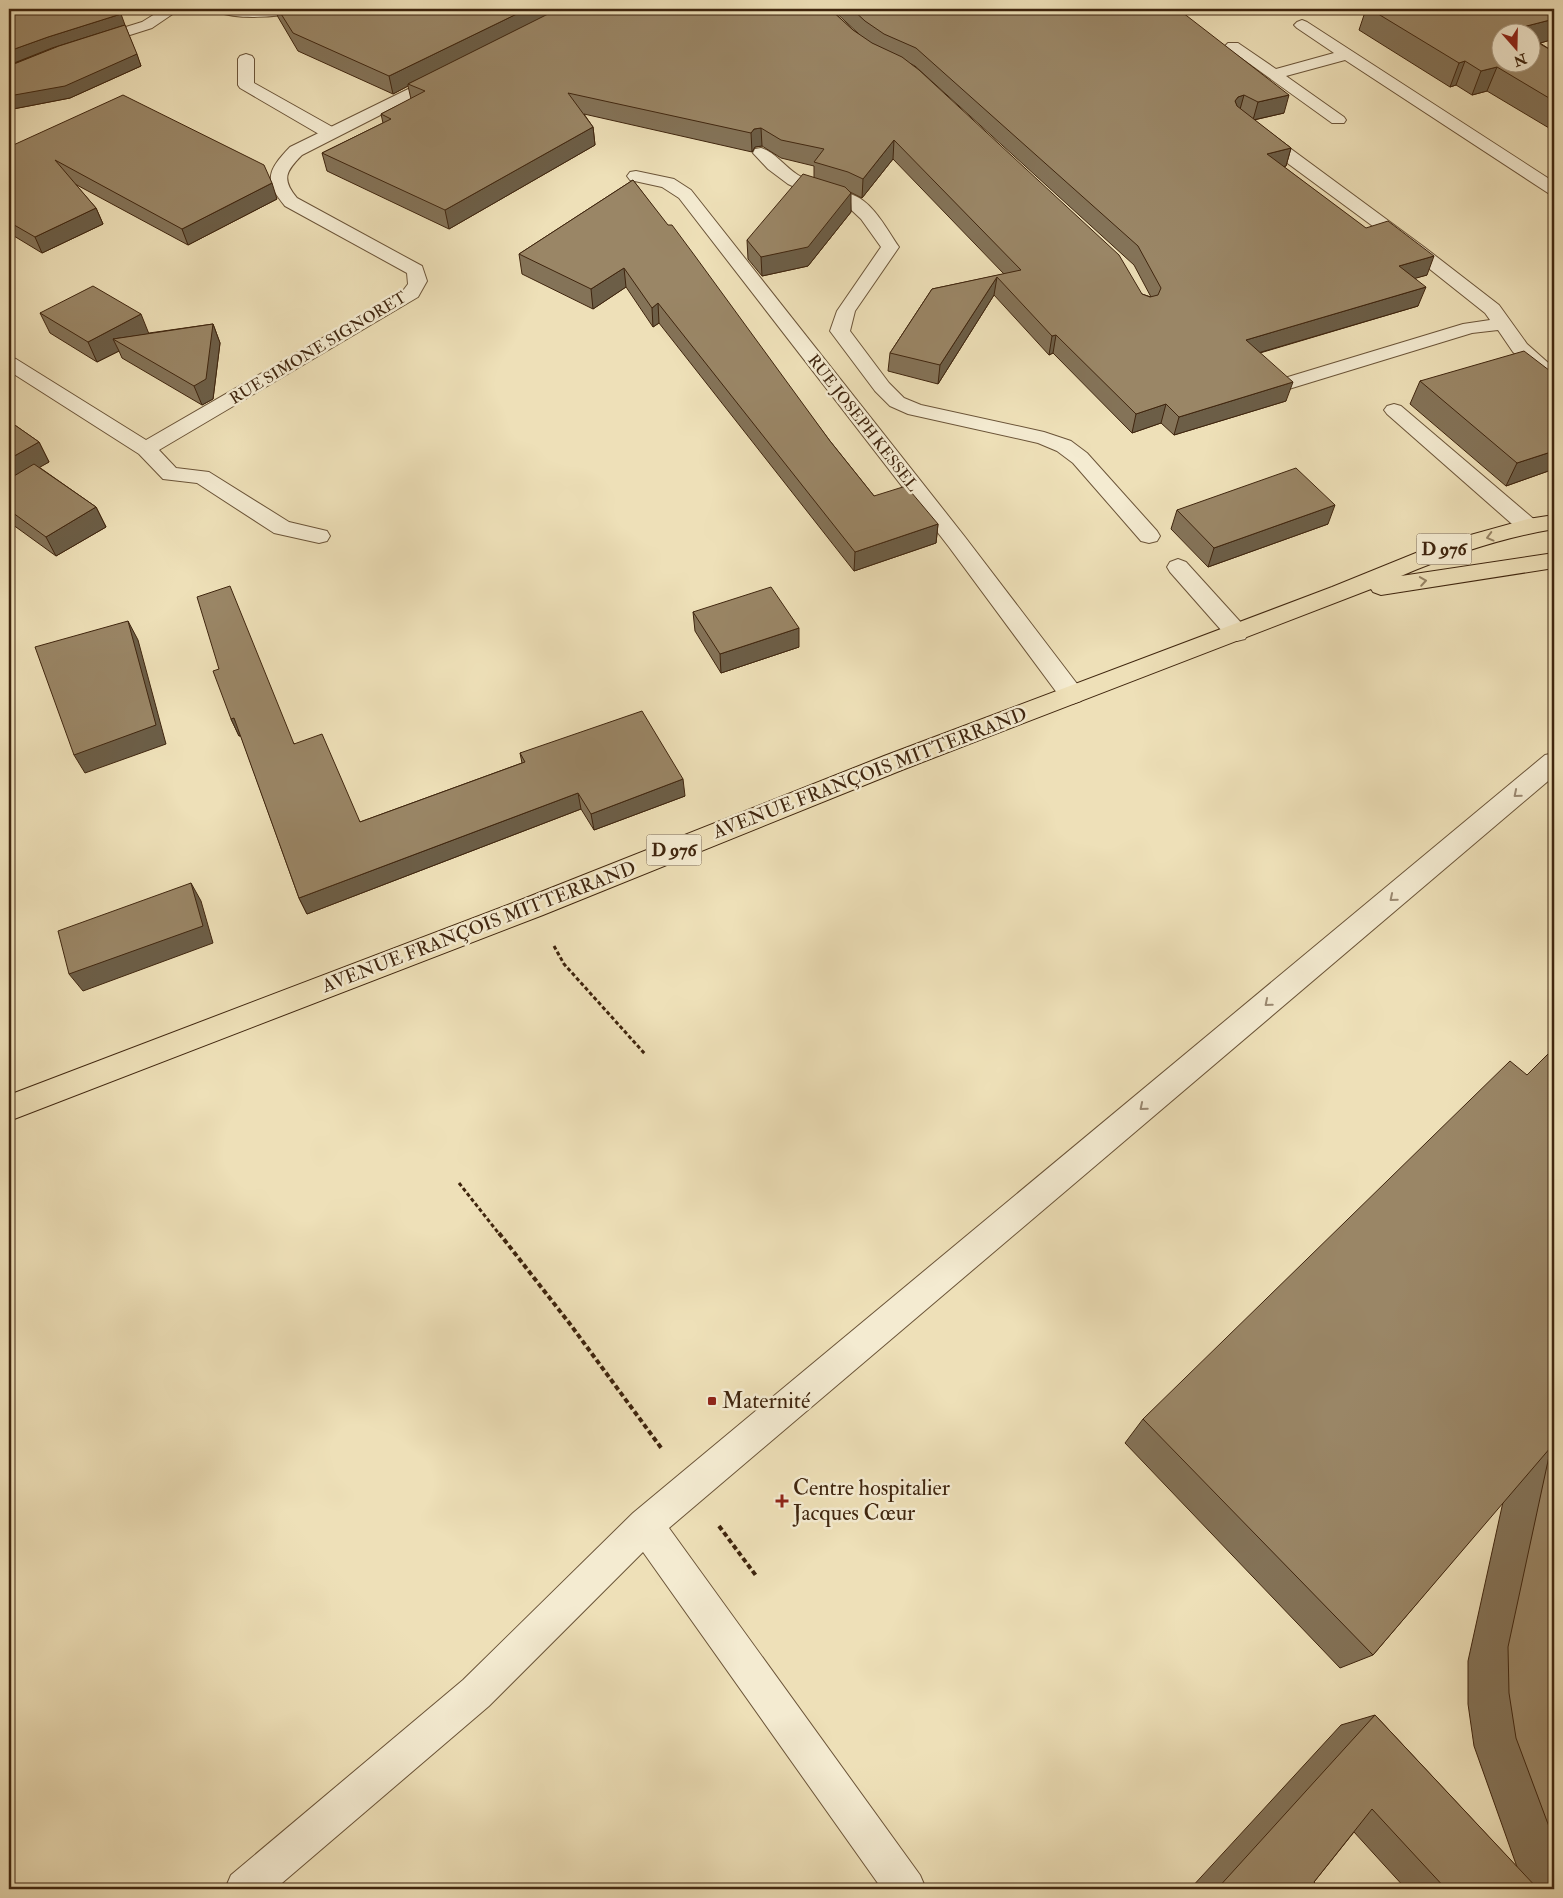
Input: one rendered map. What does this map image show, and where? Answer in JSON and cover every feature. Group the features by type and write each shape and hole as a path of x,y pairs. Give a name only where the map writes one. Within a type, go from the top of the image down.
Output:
{"main road":[{"name":"AVENUE FRANÇOIS MITTERRAND","path":"9,1108 533,907 893,762 1340,593 1446,549 1528,526 1554,522"},
{"name":"AVENUE FRANÇOIS MITTERRAND","path":"1340,593 1554,561"}],"street":[{"path":"76,47 147,25 173,9"},
{"path":"223,9 228,11 280,12 293,9"},
{"path":"1302,25 1554,189"},
{"path":"1233,46 1338,120"},
{"path":"1273,74 1348,54"},
{"path":"246,59 246,85 330,133"},
{"name":"RUE SIMONE SIGNORET","path":"146,449 409,296 417,288 418,278 415,270 291,202 280,190 277,177 282,165 296,151 454,71"},
{"path":"1240,120 1418,251 1492,310 1520,348 1554,378"},
{"path":"761,153 778,171 795,182 818,191 849,199 859,206 890,247 846,311 840,331 882,387 897,402 915,410 1044,438 1064,446 1080,458 1148,536"},
{"name":"RUE JOSEPH KESSEL","path":"636,176 668,183 684,194 957,542 1072,694"},
{"path":"1285,384 1470,328 1501,324"},
{"path":"9,363 146,449 170,474 202,477 282,528 319,536"},
{"path":"1394,410 1528,526"},
{"path":"1178,567 1237,632"},
{"path":"245,1889 476,1693 645,1525 690,1486 1554,762"},
{"path":"645,1525 906,1889"}],"path":[{"path":"564,964 645,1054"},
{"path":"459,1183 570,1324 757,1576"}],"building":[{"path":"9,9 119,9 121,14 9,51"},
{"path":"278,9 527,9 389,76 293,33"},
{"path":"558,9 674,9 709,12 719,9 830,9 853,30 872,43 902,57 919,70 1119,255 1142,294 1150,297 1158,295 1161,288 1138,246 916,48 884,34 852,9 1178,9 1289,95 1258,102 1244,95 1238,97 1235,101 1237,106 1291,148 1267,154 1366,228 1388,221 1434,256 1399,266 1426,287 1246,340 1293,382 1179,417 1166,404 1136,414 1056,335 1052,336 997,277 940,365 890,353 932,289 1021,270 894,140 863,179 848,172 814,162 824,149 781,140 761,128 754,129 751,133 568,93 593,127 445,210 322,153 391,119 381,114 425,91 408,84"},
{"path":"1370,9 1554,9 1554,19 1540,23 1490,22 1490,69 1481,71 1465,61 1459,63"},
{"path":"125,25 137,54 65,86 9,96 9,66 59,46"},
{"path":"1540,44 1554,52 1554,101 1505,72 1540,72"},
{"path":"123,95 264,165 272,183 182,229 55,160 96,208 35,237 9,222 9,147"},
{"path":"803,174 845,187 851,193 808,247 761,257 747,240"},
{"path":"633,180 668,225 672,225 830,441 874,496 906,486 938,524 855,552 658,303 652,308 624,268 591,289 519,254"},
{"path":"93,286 141,314 88,342 40,313"},
{"path":"213,324 206,379 194,386 113,339"},
{"path":"1524,351 1554,374 1554,451 1517,463 1420,381"},
{"path":"9,421 39,442 9,459"},
{"path":"34,464 96,507 46,537 9,510 9,479"},
{"path":"1296,468 1335,505 1214,548 1177,510"},
{"path":"230,586 294,744 322,734 360,822 525,762 520,753 642,711 683,779 591,814 578,793 299,898 234,718 231,719 213,671 219,669 197,597"},
{"path":"771,587 799,628 720,654 693,612"},
{"path":"128,621 156,725 74,755 35,647"},
{"path":"191,883 203,926 69,974 58,931"},
{"path":"1554,1048 1554,1840 1516,1738 1509,1693 1508,1647 1551,1447 1373,1655 1143,1419 1510,1061 1527,1075"},
{"path":"1375,1715 1538,1889 1446,1889 1372,1809 1314,1882 1320,1889 1217,1889"}],"place":[{"name":"Maternité","path":"712,1401"},
{"name":"Centre hospitalier Jacques Cœur","path":"782,1501"}]}
